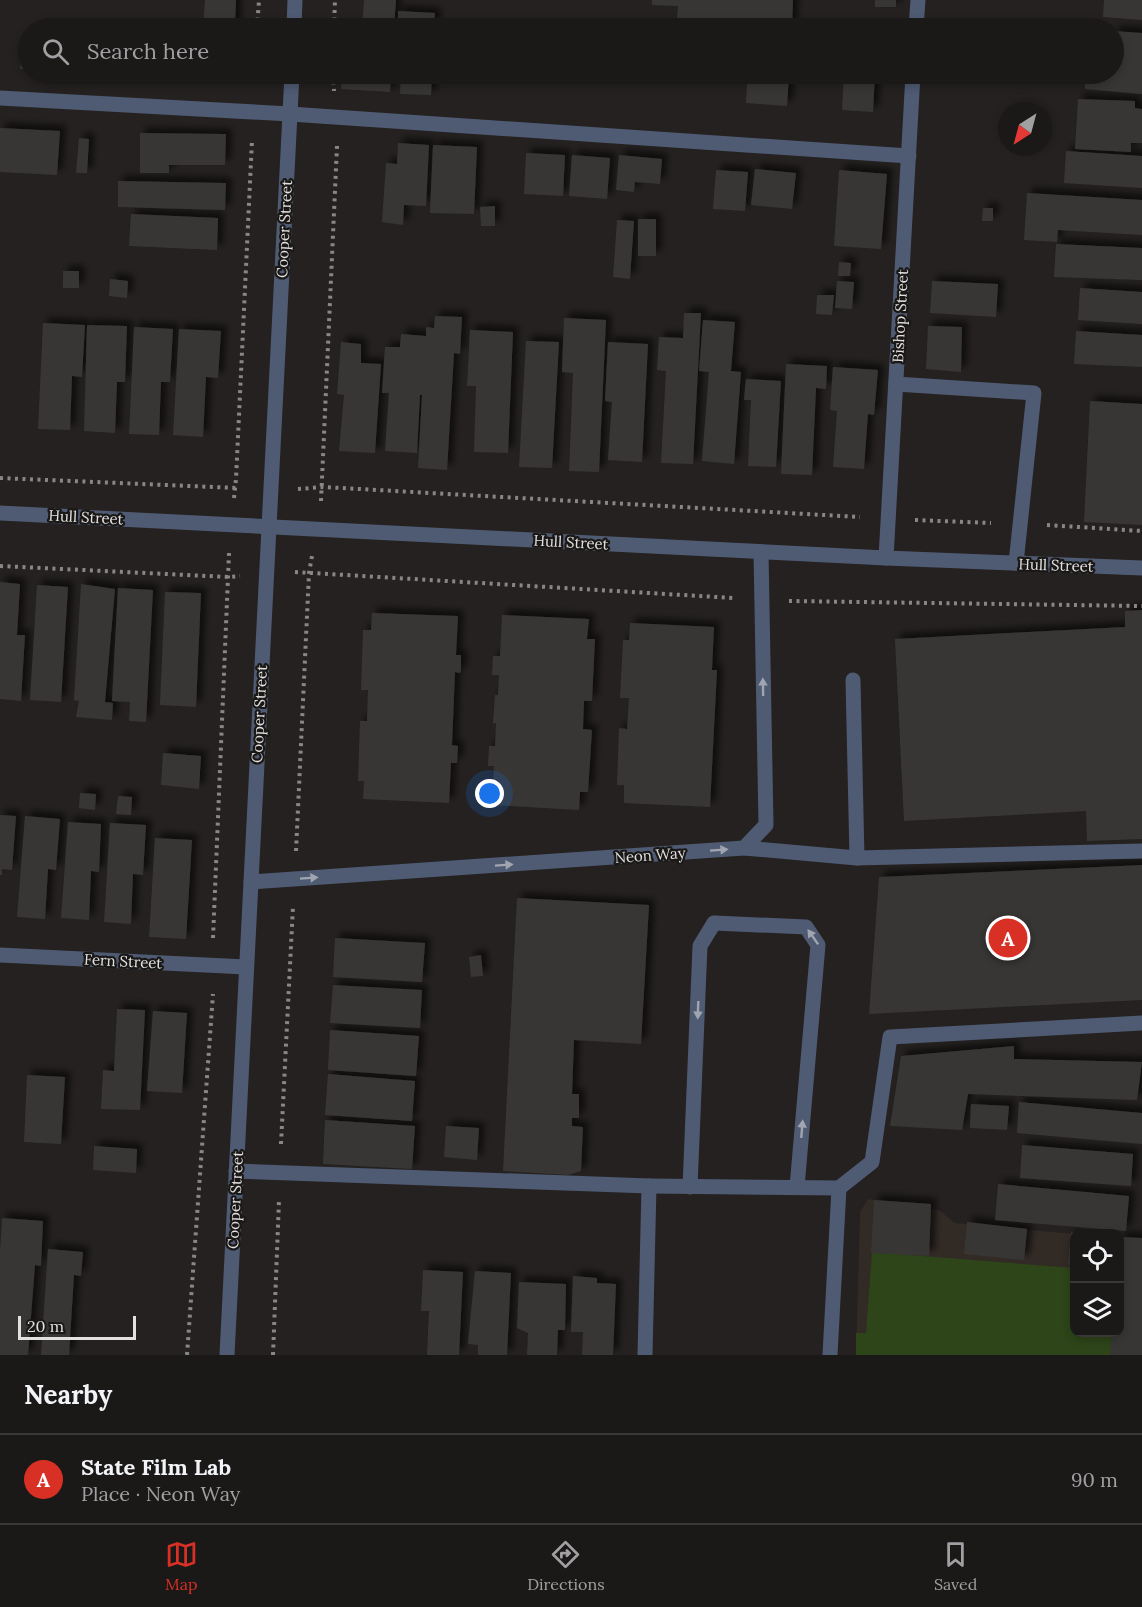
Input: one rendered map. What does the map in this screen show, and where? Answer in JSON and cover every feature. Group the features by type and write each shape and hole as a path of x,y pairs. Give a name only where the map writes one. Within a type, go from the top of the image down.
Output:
{"street":[{"path":"295,18 296,0"},
{"path":"917,18 918,0"},
{"name":"Cooper Street","path":"227,1355 292,84"},
{"name":"Bishop Street","path":"886,558 913,84"},
{"path":"0,98 290,114 909,156"},
{"path":"896,384 1034,393 1016,563"},
{"name":"Hull Street","path":"0,513 761,552 1142,568"},
{"path":"744,848 766,825 761,552"},
{"path":"853,680 857,858"},
{"name":"Neon Way","path":"251,882 744,848 857,858 1142,851"},
{"path":"690,1187 700,946 714,923 806,927 819,945 797,1187"},
{"name":"Fern Street","path":"0,955 246,967"},
{"path":"236,1171 649,1186 839,1188 872,1162 890,1037 1142,1023"},
{"path":"645,1355 649,1186"},
{"path":"830,1355 839,1188"}],"path":[{"path":"258,18 259,0"},
{"path":"334,18 335,0"},
{"path":"187,1355 213,1009 228,577 235,488 253,84"},
{"path":"273,1355 309,573 323,487 337,145 333,84"},
{"path":"0,477 271,491 323,487 1142,531"},
{"path":"0,566 228,577 267,571 847,603 1142,606"}],"shaded area":[{"path":"868,1199 939,1210 955,1223 1070,1234 1070,1337 1124,1337 1125,1239 1142,1355 856,1355 860,1212"}],"green space":[{"path":"872,1252 1070,1268 1070,1337 1113,1337 1111,1355 856,1355 856,1333 866,1333"}],"building":[{"path":"205,0 236,0 235,18 204,18"},
{"path":"364,0 396,0 395,18 363,18"},
{"path":"652,0 793,0 792,18 677,18 678,6 652,5"},
{"path":"875,0 896,0 896,7 875,7"},
{"path":"1104,0 1142,0 1142,20 1103,17"},
{"path":"398,11 435,13 435,18 398,18"},
{"path":"1124,32 1142,33 1142,94 1085,89 1085,84 1124,84"},
{"path":"341,84 390,84 390,92 341,89"},
{"path":"400,84 432,84 431,95 400,94"},
{"path":"747,84 788,84 787,106 746,103"},
{"path":"843,84 874,84 873,112 842,110"},
{"path":"1078,99 1135,101 1135,108 1142,109 1142,143 1131,143 1131,152 1075,149"},
{"path":"0,128 60,131 57,175 0,172"},
{"path":"140,133 226,134 225,165 169,165 169,173 140,173"},
{"path":"79,138 89,139 87,173 76,173"},
{"path":"398,143 429,145 426,206 404,205 403,225 382,222 386,163 397,164"},
{"path":"433,145 477,147 474,214 430,213"},
{"path":"1066,151 1142,156 1142,188 1064,183"},
{"path":"526,153 565,155 563,196 524,194"},
{"path":"572,155 610,158 607,199 569,196"},
{"path":"619,155 662,159 660,184 635,182 634,192 616,190"},
{"path":"755,169 796,173 792,209 751,205"},
{"path":"716,170 748,172 745,211 713,209"},
{"path":"839,170 887,174 881,249 834,246"},
{"path":"118,181 226,183 225,210 118,207"},
{"path":"1027,193 1142,200 1142,235 1058,230 1057,242 1024,240"},
{"path":"495,206 495,226 481,226 480,207"},
{"path":"983,208 993,208 993,221 982,221"},
{"path":"131,214 218,218 217,250 129,246"},
{"path":"638,219 656,219 656,256 638,256"},
{"path":"617,220 634,221 630,279 613,277"},
{"path":"1056,244 1142,248 1142,280 1054,277"},
{"path":"839,262 851,263 850,276 838,276"},
{"path":"63,271 79,271 79,288 63,288"},
{"path":"110,279 128,281 127,298 109,296"},
{"path":"837,281 854,282 852,309 835,308"},
{"path":"932,281 998,284 996,317 930,313"},
{"path":"1080,288 1142,292 1142,324 1078,320"},
{"path":"817,295 834,295 832,315 816,314"},
{"path":"684,313 701,313 693,464 661,463 666,371 657,370 659,337 683,338"},
{"path":"435,316 462,317 460,354 454,353 447,470 418,468 422,395 420,395 417,453 385,451 389,393 382,393 385,347 400,347 401,334 426,336 426,327 434,328"},
{"path":"564,318 606,320 599,472 569,471 573,373 562,372"},
{"path":"703,320 735,322 731,371 741,372 734,464 702,461 709,372 699,371"},
{"path":"43,323 85,325 82,377 72,376 70,430 38,429"},
{"path":"87,325 127,326 125,382 117,382 115,433 84,431"},
{"path":"928,326 962,327 961,372 926,369"},
{"path":"134,327 173,329 170,382 161,382 159,435 129,434"},
{"path":"179,329 221,331 218,378 206,377 203,437 173,435"},
{"path":"470,330 513,332 508,453 474,452 476,386 467,386"},
{"path":"1076,331 1142,335 1142,367 1074,364"},
{"path":"526,341 559,342 552,468 519,467"},
{"path":"341,342 361,344 361,363 381,364 375,453 339,451 344,395 337,394"},
{"path":"608,342 648,344 642,462 608,460 612,402 605,401"},
{"path":"786,364 827,366 826,389 816,388 812,475 781,474"},
{"path":"833,367 878,370 874,415 868,414 864,469 833,467 837,411 830,410"},
{"path":"746,379 781,381 776,467 748,466 751,400 744,400"},
{"path":"1090,401 1142,404 1142,525 1084,522"},
{"path":"0,582 20,584 17,635 25,635 21,701 0,699"},
{"path":"81,584 115,589 105,702 113,703 111,720 76,717 79,701 74,700"},
{"path":"37,585 68,587 61,702 30,700"},
{"path":"118,588 153,590 146,722 129,721 130,702 112,701"},
{"path":"165,592 201,593 196,707 160,705"},
{"path":"1142,610 1142,839 1087,841 1086,811 904,821 895,639 1125,627 1125,611"},
{"path":"372,613 458,616 456,655 461,655 461,670 460,673 455,672 452,745 458,746 457,763 451,763 449,803 363,799 364,781 358,781 360,721 367,721 368,690 361,690 363,630 371,630"},
{"path":"502,615 589,619 587,639 595,639 592,701 584,701 583,729 592,730 588,792 580,792 579,810 492,805 494,766 488,766 489,746 495,746 496,723 493,724 499,675 492,675 493,656 500,656"},
{"path":"630,623 714,627 712,670 717,670 710,807 624,803 624,785 617,785 619,728 627,729 629,698 620,698 623,640 629,640"},
{"path":"163,753 201,756 199,789 161,785"},
{"path":"80,793 96,794 95,810 79,808"},
{"path":"118,796 132,797 131,815 116,814"},
{"path":"0,815 16,816 12,870 2,869 2,875 0,875"},
{"path":"25,816 60,819 56,870 48,869 45,919 17,917"},
{"path":"68,822 101,824 99,872 91,871 89,920 61,918"},
{"path":"110,823 146,825 143,875 133,874 131,924 104,922"},
{"path":"155,838 192,840 186,939 149,937"},
{"path":"1142,865 1142,1000 869,1014 879,877"},
{"path":"517,898 649,905 641,1044 574,1040 572,1094 579,1094 579,1118 572,1118 572,1126 583,1127 581,1171 568,1175 503,1171"},
{"path":"335,938 425,943 422,982 333,977"},
{"path":"481,955 483,976 471,977 469,957"},
{"path":"333,985 422,990 420,1028 330,1023"},
{"path":"117,1009 145,1010 140,1110 101,1109 103,1070 114,1071"},
{"path":"153,1011 187,1013 182,1093 147,1091"},
{"path":"330,1030 419,1036 416,1076 328,1070"},
{"path":"1014,1046 1014,1059 1142,1062 1137,1100 968,1094 962,1130 890,1126 901,1056"},
{"path":"328,1074 415,1081 412,1121 325,1115"},
{"path":"27,1075 65,1077 61,1144 24,1142"},
{"path":"1019,1102 1142,1113 1142,1144 1017,1133"},
{"path":"971,1104 1009,1106 1007,1130 970,1128"},
{"path":"325,1120 415,1126 412,1169 323,1164"},
{"path":"446,1126 479,1128 477,1160 444,1157"},
{"path":"1022,1145 1133,1154 1131,1186 1020,1178"},
{"path":"94,1146 137,1149 136,1173 93,1170"},
{"path":"998,1184 1129,1196 1126,1231 1124,1229 995,1220"},
{"path":"874,1200 931,1204 929,1256 871,1253"},
{"path":"2,1218 43,1221 41,1266 35,1265 28,1355 0,1355"},
{"path":"967,1222 1027,1229 1024,1260 964,1254"},
{"path":"1124,1237 1142,1238 1142,1355 1110,1355 1112,1337 1124,1337"},
{"path":"48,1249 83,1252 81,1276 74,1275 69,1355 41,1355"},
{"path":"423,1270 463,1272 459,1355 427,1355 429,1311 421,1311"},
{"path":"475,1271 511,1273 507,1355 478,1355 478,1345 468,1344"},
{"path":"573,1276 597,1278 597,1283 616,1284 613,1355 582,1355 583,1332 571,1332"},
{"path":"519,1282 566,1284 565,1330 558,1330 557,1355 527,1355 528,1333 517,1328"}],"place":[{"name":"State Film Lab","path":"1008,938"}]}
